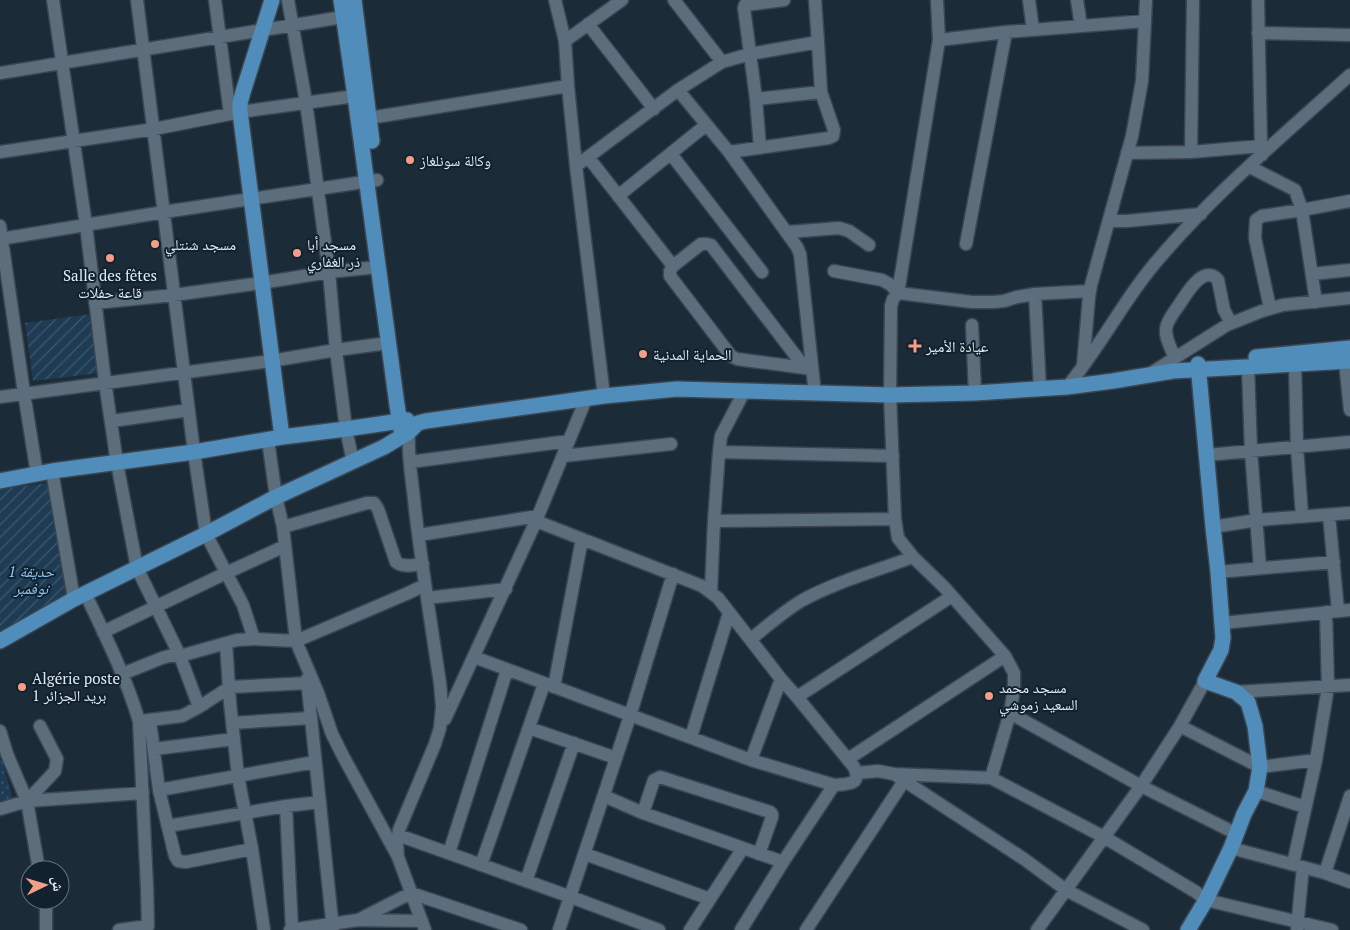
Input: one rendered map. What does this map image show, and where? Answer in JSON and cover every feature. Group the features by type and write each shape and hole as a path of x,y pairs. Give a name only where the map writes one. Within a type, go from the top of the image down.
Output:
{"main road":[{"path":"272,0 235,113 251,200 272,361 275,439"},
{"path":"341,0 355,96 372,181 407,429"},
{"path":"354,0 369,118 378,266 388,343 407,429"},
{"path":"1198,367 1215,361 1348,357"},
{"path":"0,481 346,429 407,429 438,419 586,398 677,389 815,394 974,393 1067,387 1147,376 1174,365 1248,367 1294,364 1348,357"},
{"path":"1188,930 1206,900 1234,841 1244,814 1256,791 1260,767 1252,710 1248,702 1236,692 1205,681 1221,650 1224,638 1198,367"},
{"path":"0,641 79,596 206,534 276,497 384,446 407,429"}],"street":[{"path":"53,0 86,225 105,382 117,463 137,568 180,656 199,707"},
{"path":"137,0 206,534 243,605 254,640"},
{"path":"215,0 220,38 235,113"},
{"path":"288,0 306,102 329,272 346,429 353,462"},
{"path":"555,0 565,41 576,166 604,396"},
{"path":"565,41 622,0"},
{"path":"674,0 722,62"},
{"path":"760,148 744,8 753,2 784,0"},
{"path":"729,152 833,136 834,130 821,92 815,0"},
{"path":"936,0 939,40 898,293 893,299 891,306 890,395 895,518 898,538 913,557 944,587 1005,656 1014,673 1014,689 1010,713 991,778"},
{"path":"1029,0 1033,30"},
{"path":"1077,0 1080,26"},
{"path":"1083,368 1090,291 1127,153 1142,81 1145,11 1139,0"},
{"path":"1191,152 1193,0"},
{"path":"1258,0 1261,151"},
{"path":"939,40 1080,26 1145,11"},
{"path":"0,72 343,17"},
{"path":"588,24 654,108"},
{"path":"966,244 1006,32"},
{"path":"1258,33 1350,35"},
{"path":"576,166 678,90 722,62 750,54 818,42"},
{"path":"1067,387 1083,368 1127,301 1162,254 1222,192 1250,167 1261,151 1350,75"},
{"path":"369,118 568,86"},
{"path":"678,90 729,152 798,247 808,369 815,394"},
{"path":"756,100 821,92"},
{"path":"0,152 154,129 235,113 355,96"},
{"path":"618,196 706,124"},
{"path":"1127,153 1261,151"},
{"path":"671,154 762,272"},
{"path":"588,157 673,266"},
{"path":"1250,167 1295,190 1302,210 1316,302"},
{"path":"252,849 182,862 178,861 175,856 159,790 154,749 144,721 103,632 79,596 24,393 1,235 86,225 372,181"},
{"path":"1270,308 1255,238 1256,220 1262,216 1350,201"},
{"path":"1109,221 1201,214"},
{"path":"788,232 840,228 849,231 869,245"},
{"path":"701,244 711,245 808,369 737,359 731,356 670,276 670,270 701,244"},
{"path":"95,303 174,295 378,266"},
{"path":"1312,274 1350,270"},
{"path":"834,271 882,280 891,285 898,293 982,302 1004,301 1035,294 1090,291"},
{"path":"1231,323 1224,310 1216,277 1210,275 1197,280 1167,324 1167,339 1174,365 1231,323 1270,308 1350,298"},
{"path":"1035,294 1040,388"},
{"path":"972,325 974,393"},
{"path":"0,397 272,361 388,343"},
{"path":"1348,357 1350,410"},
{"path":"1294,364 1302,516"},
{"path":"1248,367 1251,450 1260,568"},
{"path":"711,592 719,452 722,436 745,390"},
{"path":"398,857 399,830 440,728 537,519 586,398"},
{"path":"112,421 189,410"},
{"path":"407,429 418,535 440,683 442,707 440,728"},
{"path":"275,439 276,497 283,527 296,641 318,693 332,734 398,857 424,925 358,920"},
{"path":"410,462 569,441"},
{"path":"1207,455 1350,442"},
{"path":"563,456 671,444"},
{"path":"719,452 893,456"},
{"path":"283,527 367,503 374,503 378,509 396,562 404,566 423,564"},
{"path":"1213,527 1257,520 1350,513"},
{"path":"1298,926 1298,866 1305,807 1316,760 1338,611 1330,515"},
{"path":"714,521 895,518"},
{"path":"418,535 537,519 582,540 702,586 718,598 781,679 848,759 857,773 856,778 848,784 834,785 751,760 474,657"},
{"path":"481,865 529,728 549,685 582,540"},
{"path":"103,632 285,546"},
{"path":"751,639 801,601 845,582 913,557"},
{"path":"1218,572 1334,562"},
{"path":"559,930 630,716 673,574"},
{"path":"122,674 162,658 180,656 237,640 296,641 425,585"},
{"path":"427,598 506,589"},
{"path":"797,697 952,596"},
{"path":"1222,623 1338,611"},
{"path":"691,737 729,613"},
{"path":"226,643 238,776 252,849 264,930"},
{"path":"848,759 1005,656"},
{"path":"303,659 308,683 332,927"},
{"path":"449,853 507,670"},
{"path":"751,760 781,679"},
{"path":"1037,930 1141,786 1180,726 1205,681"},
{"path":"144,721 182,716 230,687 308,683"},
{"path":"1236,692 1350,685"},
{"path":"1010,713 1141,786 1234,841 1298,866 1350,882"},
{"path":"232,723 311,718"},
{"path":"119,930 147,928 143,793 144,721"},
{"path":"27,801 55,771 57,759 40,726"},
{"path":"1180,726 1260,767 1316,760"},
{"path":"529,728 616,758"},
{"path":"0,731 7,754 27,801 37,860"},
{"path":"154,749 234,739"},
{"path":"526,881 574,743"},
{"path":"159,790 315,762"},
{"path":"857,773 878,771 899,777 991,778 1104,837 1196,892 1206,900 1298,926 1332,930"},
{"path":"643,813 654,780 660,777 770,812 772,816 759,854"},
{"path":"899,777 1024,859 1066,890 1143,930"},
{"path":"806,930 899,777"},
{"path":"741,930 834,785"},
{"path":"1256,791 1305,807"},
{"path":"0,809 27,801 143,793"},
{"path":"604,796 643,813 783,862"},
{"path":"1325,873 1350,796"},
{"path":"168,826 245,812 320,802"},
{"path":"286,806 291,930 332,927 358,920 411,893 521,930"},
{"path":"398,835 659,930"},
{"path":"690,930 743,848"},
{"path":"585,854 710,899"},
{"path":"46,910 46,930"}],"green space":[{"path":"91,314 99,373 33,381 25,323"},
{"name":"حديقة 1 نوفمبر","path":"47,483 66,596 0,634 0,489"},
{"path":"0,760 2,760 13,800 0,804"}],"place":[{"name":"وكالة سونلغاز","path":"410,160"},
{"name":"مسجد شنتلي","path":"155,244"},
{"name":"مسجد أبا ذر الغفاري","path":"297,253"},
{"name":"Salle des fêtes قاعة حفلات","path":"110,258"},
{"name":"عيادة الأمير","path":"915,346"},
{"name":"الحماية المدنية","path":"643,354"},
{"name":"Algérie poste 1 بريد الجزائر","path":"22,687"},
{"name":"مسجد محمد السعيد زموشي","path":"989,696"}]}
